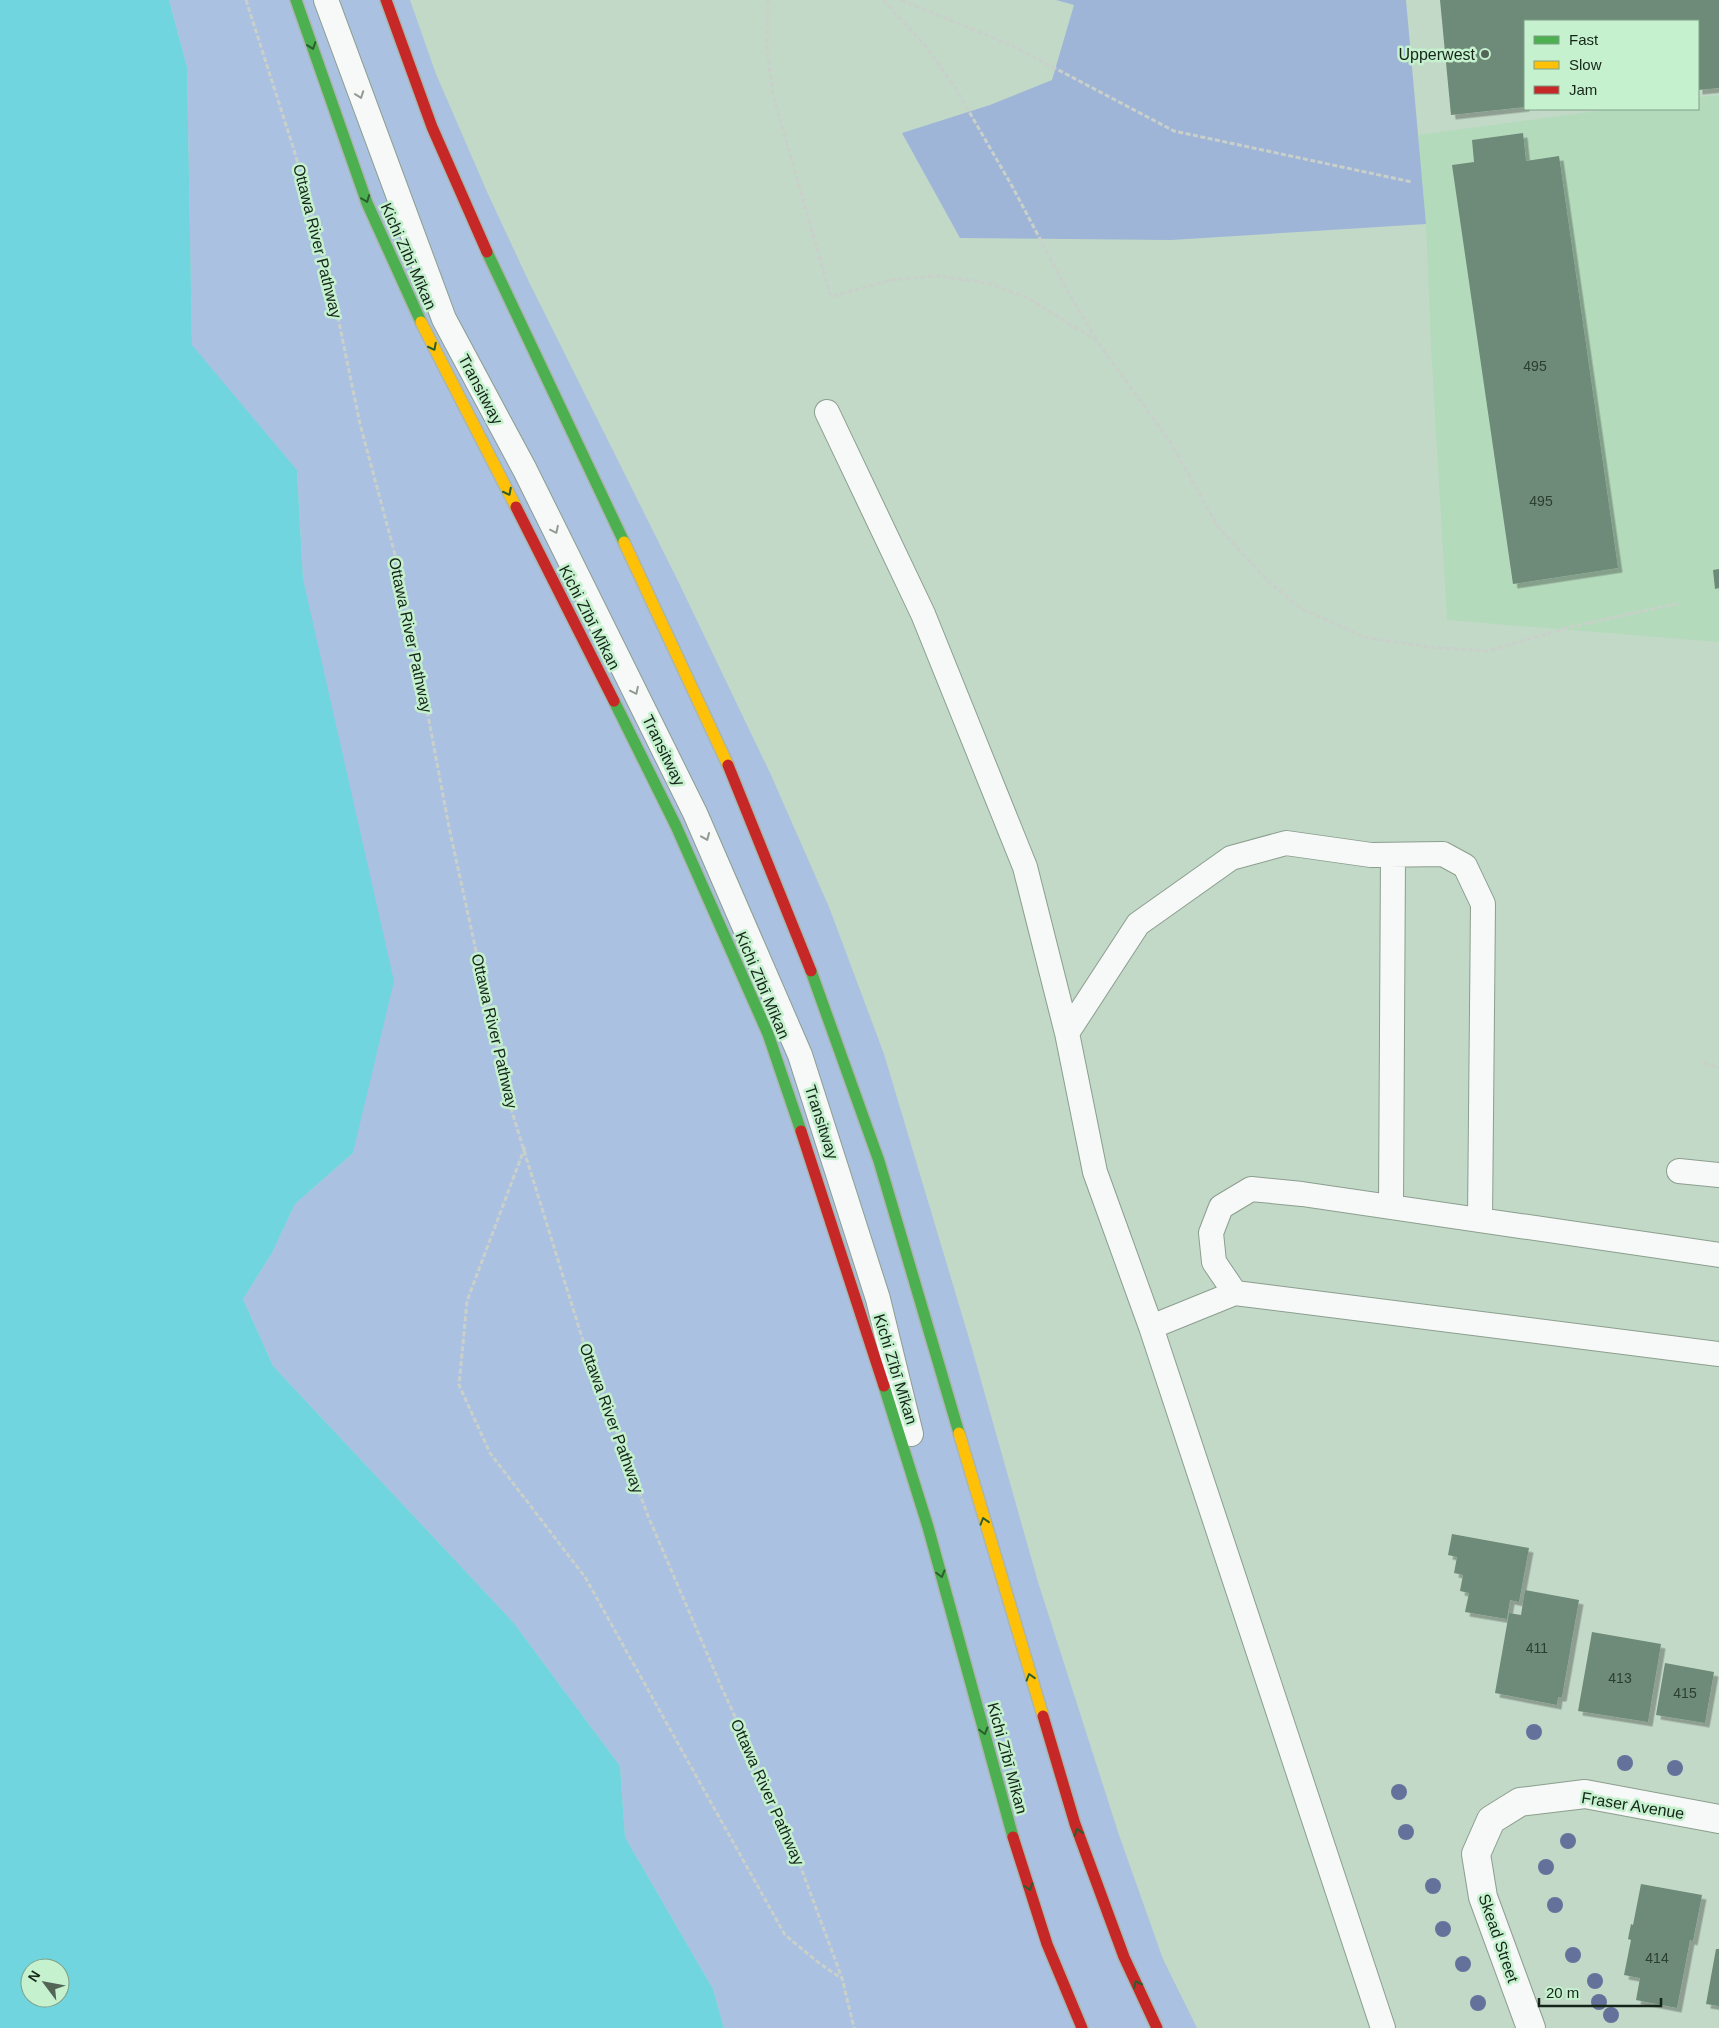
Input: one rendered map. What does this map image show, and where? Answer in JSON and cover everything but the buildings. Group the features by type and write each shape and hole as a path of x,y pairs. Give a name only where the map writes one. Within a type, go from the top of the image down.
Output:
{"highway":[{"name":"Kichi Zībī Mīkan","path":"296,0 367,203 421,323 564,601 676,826 768,1034 858,1302 928,1527 1013,1836 1047,1944 1082,2028"},
{"path":"386,0 432,127 472,222 718,740 821,994 884,1179 1075,1824 1124,1957 1156,2028"}],"street":[{"name":"Fraser Avenue","path":"1491,1820 1520,1802 1585,1794 1719,1819"},
{"name":"Skead Street","path":"1491,1820 1476,1854 1483,1897 1531,2028"}],"lane":[{"name":"Transitway","path":"326,0 444,320 525,470 696,813 800,1055 878,1300 909,1424 928,1527"},
{"path":"827,412 923,614 1025,867 1067,1033 1095,1172 1151,1327 1383,2028"},
{"path":"1067,1033 1138,924 1230,858 1286,843 1371,855 1443,854 1466,866 1483,904 1480,1220"},
{"path":"1391,1206 1392,855"},
{"path":"1679,1171 1719,1175"},
{"path":"1235,1293 1214,1262 1211,1233 1221,1207 1251,1189 1391,1206 1719,1255"},
{"path":"1151,1327 1235,1293 1719,1354"}],"path":[{"name":"Ottawa River Pathway","path":"246,0 294,150 329,274 360,424 404,588 448,827 510,1102 584,1344 648,1516 721,1686 788,1834 842,1978 854,2028"},
{"path":"768,0 767,49 773,95 831,297 891,280 938,276 988,283 1026,297 1096,340"},
{"path":"883,0 924,44 956,89 1012,186 1096,340 1169,440 1218,527 1269,582 1302,609 1364,637 1488,652 1570,627 1680,603"},
{"path":"901,0 1013,46 1174,131 1412,182"},
{"path":"1703,1062 1719,1068"},
{"path":"525,1147 467,1301 459,1385 490,1454 585,1577 785,1935 819,1963 842,1978"}],"shaded area":[{"path":"0,0 169,0 187,67 192,345 297,470 303,579 394,981 353,1153 295,1204 272,1253 243,1299 273,1366 513,1622 620,1766 625,1837 713,1989 724,2028 0,2028"},
{"path":"169,0 410,0 436,74 488,194 529,282 679,583 771,775 829,907 884,1054 971,1345 1038,1582 1119,1835 1163,1959 1197,2028 724,2028 713,1989 625,1837 620,1766 513,1622 273,1366 243,1299 272,1253 295,1204 353,1153 303,579 297,470 192,346 187,67"},
{"path":"1056,0 1406,0 1426,224 1171,240 960,238 902,133 990,105 1052,80 1074,5"},
{"path":"1719,95 1719,642 1447,620 1431,347 1426,224 1418,135 1606,110 1699,110 1699,97"}],"traffic: fast":[{"path":"296,0 367,203 421,322"},
{"path":"487,252 624,542"},
{"path":"614,701 676,826 768,1034 801,1131"},
{"path":"811,971 879,1161 959,1433"},
{"path":"884,1386 928,1527 1013,1837"}],"traffic: slow":[{"path":"421,322 516,507"},
{"path":"624,542 728,765"},
{"path":"959,1433 1043,1716"}],"traffic: jam":[{"path":"386,0 432,127 487,252"},
{"path":"516,507 614,701"},
{"path":"728,765 811,971"},
{"path":"801,1131 884,1386"},
{"path":"1043,1716 1075,1824 1124,1957 1157,2028"},
{"path":"1013,1837 1047,1944 1082,2028"}],"place":[{"name":"Upperwest","path":"1485,54"}]}
